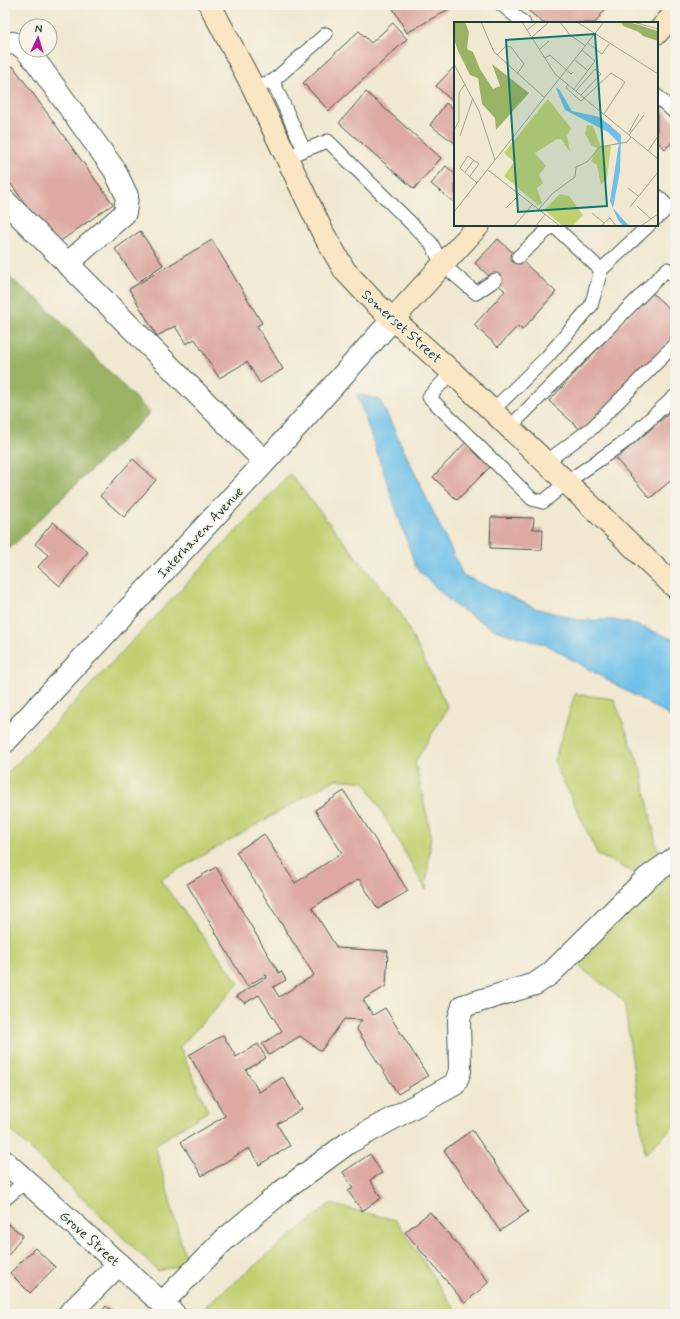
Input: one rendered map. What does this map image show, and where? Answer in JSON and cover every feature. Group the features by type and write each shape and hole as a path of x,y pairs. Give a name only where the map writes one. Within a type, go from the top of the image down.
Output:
{"main road":[{"name":"Somerset Street","path":"210,5 263,84 295,153 326,240 341,265 360,288 393,320 452,372 675,587"},
{"path":"658,32 675,13"},
{"path":"393,320 442,264 478,226"}],"street":[{"path":"5,44 12,42 21,45 35,60 114,169 127,196 125,213 67,264"},
{"path":"5,201 265,462"},
{"name":"Interhaven Avenue","path":"5,742 265,462 393,320"},
{"path":"168,1309 223,1241 280,1193 348,1143 455,1084 460,1071 459,1019 463,1006 535,984 545,977 647,878 675,858"},
{"name":"Grove Street","path":"5,1162 168,1309"},
{"path":"69,1314 119,1264"}],"lane":[{"path":"502,5 523,22"},
{"path":"263,84 326,34"},
{"path":"658,97 675,113"},
{"path":"295,153 328,141 431,242 442,264 476,293 496,280"},
{"path":"658,197 669,207 658,217"},
{"path":"518,257 552,226"},
{"path":"554,226 601,270"},
{"path":"492,410 547,357 591,306 601,270 648,226"},
{"path":"509,428 667,269 675,277"},
{"path":"546,462 592,428 675,344"},
{"path":"452,372 429,397 532,499 543,502 567,482 626,441 675,396"},
{"path":"5,1199 26,1181"}],"green space":[{"path":"5,274 41,302 150,413 5,553"},
{"path":"290,474 400,612 448,708 415,762 431,834 426,890 365,782 336,779 160,880 239,983 180,1047 208,1111 155,1145 187,1264 158,1271 5,1125 5,776"},
{"path":"575,694 614,699 641,770 657,849 675,852 675,1125 645,1154 624,1001 580,967 635,873 598,855 554,761"},
{"path":"330,1204 396,1220 458,1314 197,1313"}],"water":[{"path":"357,394 380,400 463,575 535,608 579,620 614,620 637,625 675,640 675,719 547,645 495,630 454,605 416,568"}],"building":[{"path":"391,5 451,5 452,7 407,33"},
{"path":"522,5 608,5 596,22 542,22"},
{"path":"393,23 407,39 329,111 303,83 359,31 371,43"},
{"path":"13,66 113,204 55,245 5,176 5,72"},
{"path":"454,67 454,103 436,86"},
{"path":"366,92 441,158 414,189 339,123"},
{"path":"446,103 454,109 454,142 430,125"},
{"path":"658,105 675,122 675,139 665,149 658,142"},
{"path":"446,166 454,173 454,202 431,184"},
{"path":"140,231 163,265 138,282 115,249"},
{"path":"498,239 556,292 522,330 518,326 498,347 474,325 505,291 475,263"},
{"path":"212,240 262,323 257,326 283,369 260,383 247,362 219,378 195,339 186,344 175,326 157,336 129,289"},
{"path":"651,292 675,314 675,334 583,432 549,401"},
{"path":"675,408 675,477 650,498 616,459"},
{"path":"467,441 492,465 457,500 433,477"},
{"path":"133,459 156,480 124,517 100,496"},
{"path":"491,517 534,518 533,529 543,529 542,550 490,548"},
{"path":"53,522 88,552 60,586 38,567 48,555 35,544"},
{"path":"344,791 408,891 378,909 359,879 312,908 337,948 388,951 386,986 363,1000 373,1015 385,1008 428,1076 398,1094 356,1028 362,1020 344,1019 321,1051 300,1036 269,1055 262,1044 282,1031 259,995 245,1003 236,996 267,977 266,975 247,986 187,884 216,867 279,973 281,971 286,980 273,987 279,997 314,975 236,852 264,834 295,883 342,853 315,810"},
{"path":"223,1035 236,1057 258,1044 266,1058 246,1070 259,1092 283,1077 302,1109 277,1124 290,1146 259,1165 249,1148 202,1176 181,1142 225,1116 189,1055"},
{"path":"472,1130 528,1212 500,1231 444,1150"},
{"path":"370,1154 382,1173 370,1180 381,1198 362,1211 348,1191 353,1188 343,1172"},
{"path":"430,1212 489,1282 465,1303 405,1232"},
{"path":"5,1222 23,1235 5,1260"},
{"path":"35,1248 55,1267 30,1293 10,1273"},
{"path":"106,1306 116,1314 99,1314"}]}
